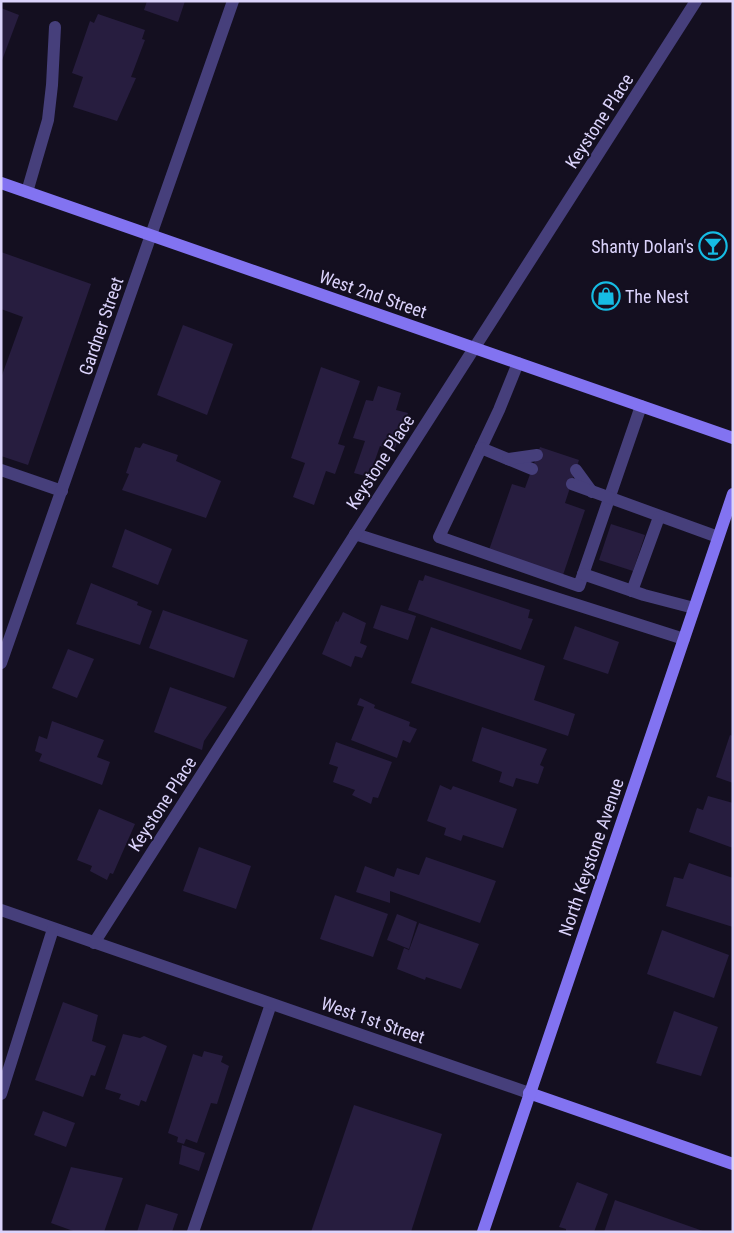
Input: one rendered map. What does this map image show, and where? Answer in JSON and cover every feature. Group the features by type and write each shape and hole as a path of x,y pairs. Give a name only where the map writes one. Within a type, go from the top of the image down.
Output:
{"street":[{"name":"Gardner Street","path":"1,663 233,1"},
{"name":"Keystone Place","path":"94,942 696,1"},
{"path":"27,192 48,120 55,27"},
{"name":"West 2nd Street","path":"1,183 733,438"},
{"path":"518,363 439,537 579,586 641,406"},
{"path":"481,448 532,469"},
{"path":"508,459 537,455"},
{"path":"1,470 62,491"},
{"path":"576,470 592,492"},
{"path":"572,484 718,537"},
{"name":"North Keystone Avenue","path":"483,1232 733,494"},
{"path":"632,591 659,517"},
{"path":"355,534 684,639"},
{"path":"583,574 632,591 694,608"},
{"name":"West 1st Street","path":"1,910 733,1164"},
{"path":"1,1094 54,929"},
{"path":"193,1232 271,1004"}],"building":[{"path":"147,1 185,1 178,22 144,10"},
{"path":"1,8 19,15 1,63"},
{"path":"98,14 145,30 142,39 145,40 131,77 136,78 117,121 73,107 83,77 72,73 90,21 94,23"},
{"path":"1,252 91,284 28,465 1,456 1,378 23,317 1,309"},
{"path":"183,325 233,344 207,415 157,395"},
{"path":"321,367 360,381 338,444 345,446 335,474 326,471 314,505 293,497 305,463 291,458"},
{"path":"378,386 401,393 396,410 408,413 394,451 380,446 369,477 354,473 365,441 353,438 366,400 373,401"},
{"path":"143,443 178,455 176,461 221,481 206,518 122,490 129,474 126,473 135,447 140,448"},
{"path":"540,447 579,460 565,503 585,510 563,575 489,550 512,484 525,488"},
{"path":"611,524 645,535 633,571 599,560"},
{"path":"125,529 172,549 158,585 112,567"},
{"path":"425,575 530,610 528,618 533,619 521,650 408,610 419,580 423,581"},
{"path":"91,583 138,602 137,605 152,611 140,645 76,624"},
{"path":"381,605 416,616 408,640 373,628"},
{"path":"163,610 248,640 234,678 149,648"},
{"path":"343,612 366,623 360,643 367,646 362,658 355,656 351,667 322,654 336,621 338,622"},
{"path":"575,626 619,642 608,674 563,659"},
{"path":"431,627 545,666 534,700 575,714 568,736 411,683"},
{"path":"68,649 94,659 77,698 52,688"},
{"path":"170,687 227,707 204,741 202,750 154,732"},
{"path":"360,698 375,705 374,708 410,722 409,726 417,729 410,743 403,740 397,758 351,740 364,707 357,705"},
{"path":"52,721 104,740 97,757 110,762 102,785 39,761 42,754 35,751 39,736 47,739"},
{"path":"482,727 547,749 540,765 544,767 538,784 516,778 513,787 499,782 502,772 472,761"},
{"path":"730,735 733,736 733,783 716,777"},
{"path":"336,742 392,762 378,798 373,797 371,804 352,795 355,790 333,782 338,767 329,764"},
{"path":"440,785 451,790 453,786 517,809 503,848 463,835 461,841 444,835 446,828 427,821"},
{"path":"708,796 733,803 733,848 689,832 697,808 703,810"},
{"path":"99,809 135,824 113,874 110,873 107,880 90,871 92,866 77,860"},
{"path":"199,847 251,866 236,909 183,891"},
{"path":"426,857 496,881 480,923 390,891 390,903 356,892 365,866 394,877 397,868 419,875"},
{"path":"689,863 733,878 733,927 666,906 674,877 683,879"},
{"path":"335,895 388,914 373,957 320,939"},
{"path":"397,914 417,922 409,949 387,940"},
{"path":"419,923 479,944 461,989 426,977 425,980 397,969 404,948 409,950 408,953"},
{"path":"662,930 729,955 714,998 647,974"},
{"path":"63,1002 98,1015 92,1041 106,1046 95,1076 91,1075 83,1097 35,1080"},
{"path":"674,1011 718,1027 701,1076 656,1063"},
{"path":"123,1034 140,1038 144,1036 167,1046 146,1102 141,1100 139,1106 119,1099 121,1094 105,1089"},
{"path":"204,1051 223,1056 221,1062 229,1066 217,1104 211,1103 197,1143 186,1139 184,1144 177,1142 178,1137 168,1133 193,1054 202,1057"},
{"path":"354,1105 442,1134 411,1232 311,1232"},
{"path":"43,1111 75,1123 66,1147 34,1135"},
{"path":"182,1145 205,1153 199,1171 179,1164"},
{"path":"71,1167 123,1178 104,1232 76,1232 51,1223"},
{"path":"577,1182 608,1194 594,1232 566,1232 566,1229 559,1227"},
{"path":"615,1200 703,1231 703,1232 604,1232"},
{"path":"146,1204 178,1214 172,1232 137,1232"}],"place":[{"name":"Shanty Dolan's","path":"713,246"},
{"name":"The Nest","path":"606,296"}]}
